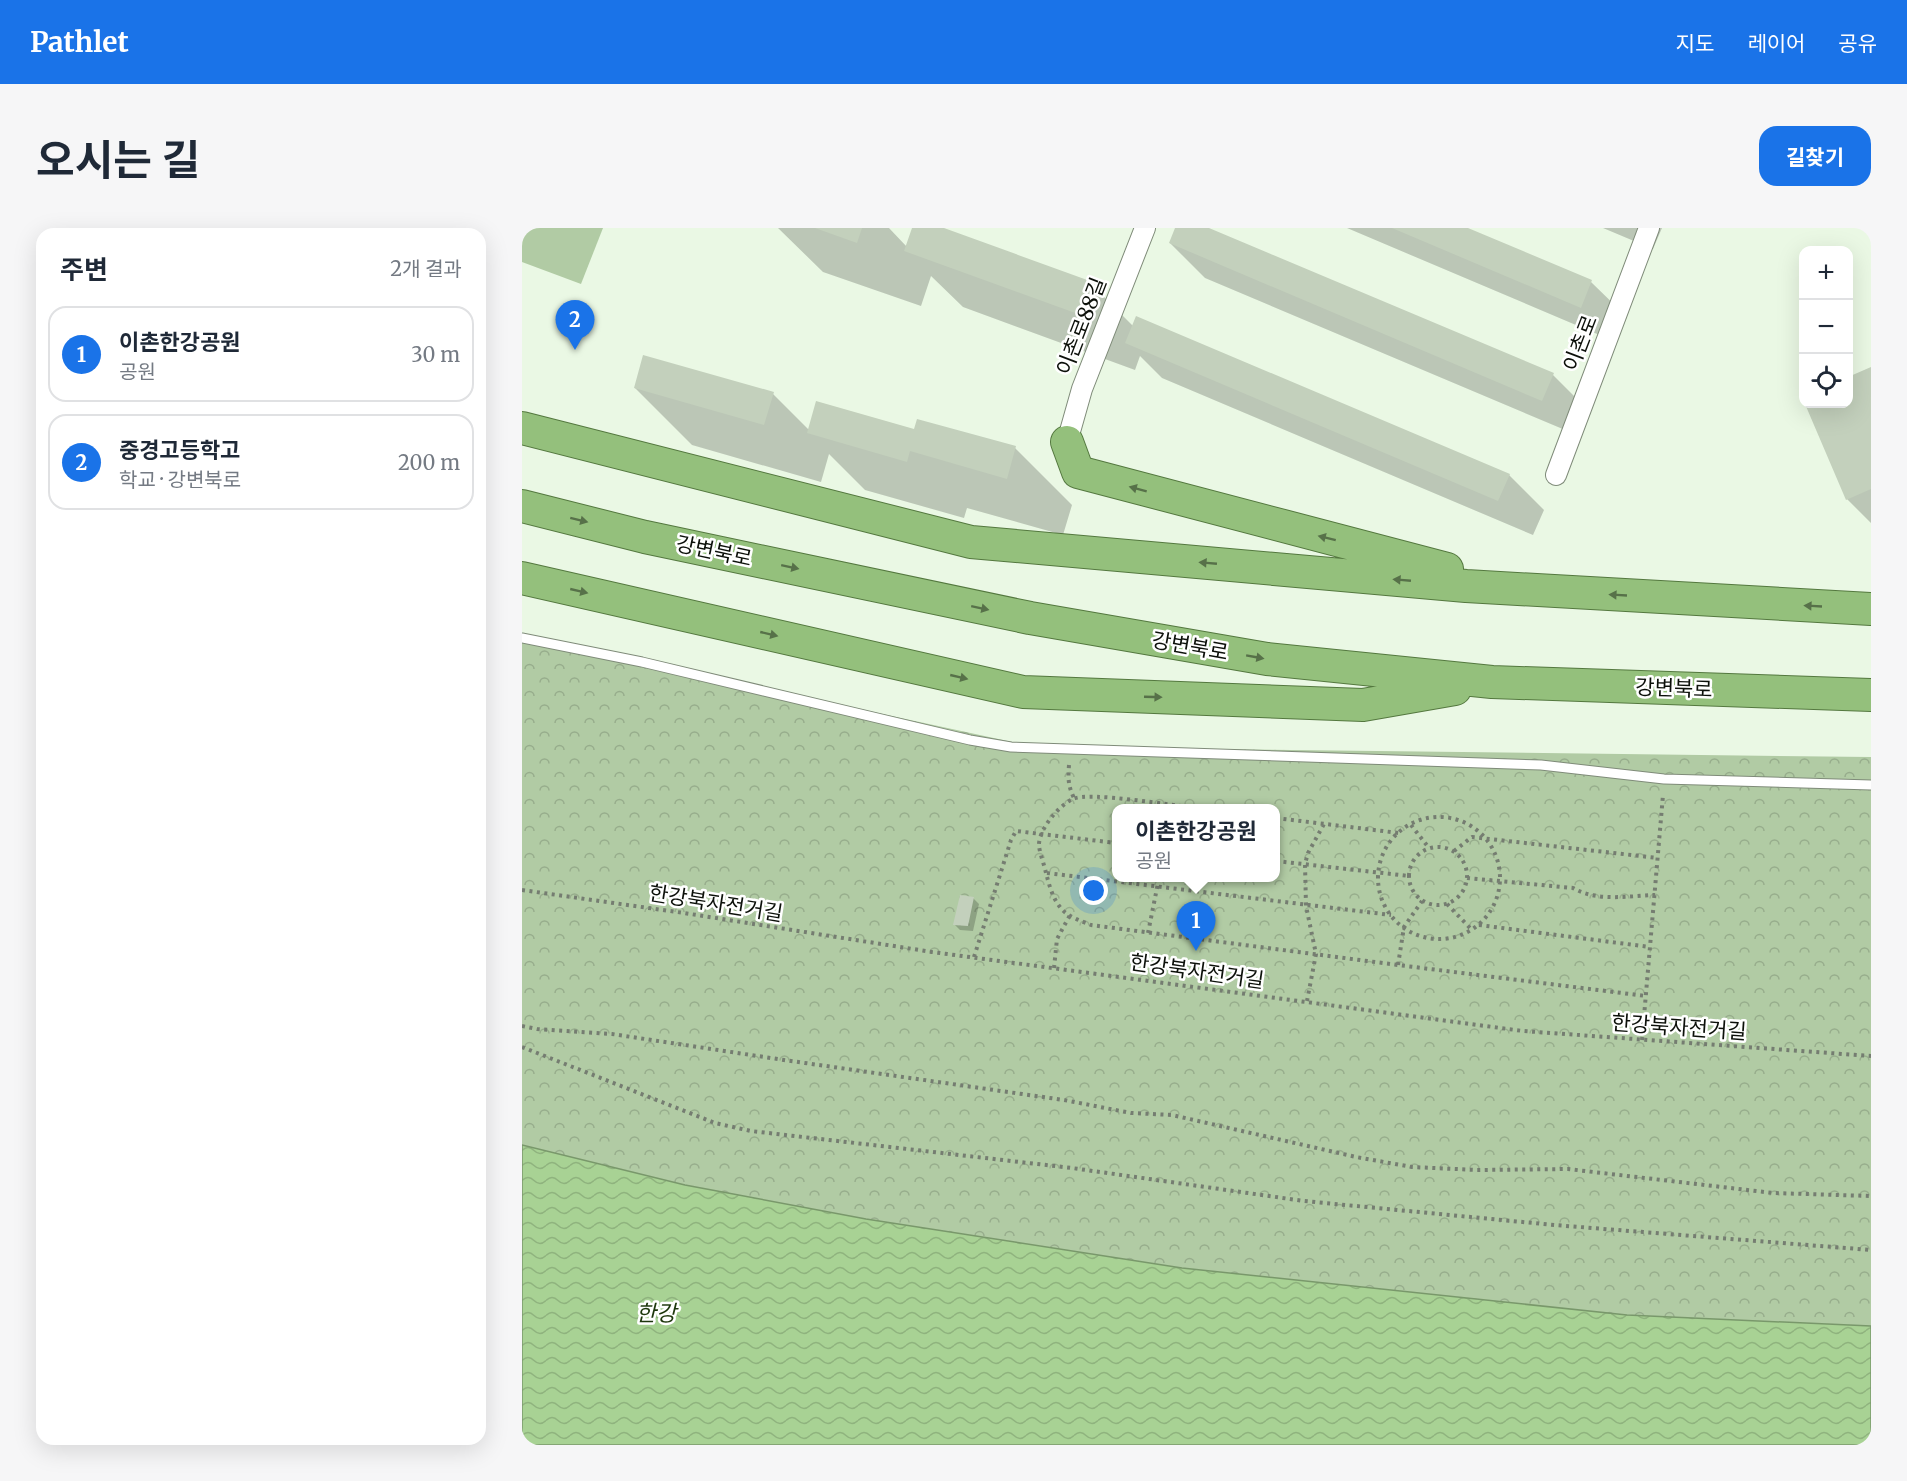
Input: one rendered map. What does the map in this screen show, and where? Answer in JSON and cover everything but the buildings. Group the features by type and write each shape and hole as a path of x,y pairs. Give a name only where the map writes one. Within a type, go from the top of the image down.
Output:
{"highway":[{"path":"522,428 970,542 1466,586 1871,609"},
{"path":"1067,442 1078,472 1526,589"},
{"name":"강변북로","path":"522,506 657,539 1030,618 1267,658 1492,682 1871,695"},
{"path":"522,578 1023,692 1363,705 1492,682"}],"street":[{"name":"이촌로88길","path":"1067,442 1082,389 1145,228"},
{"name":"이촌로","path":"1556,475 1649,228"}],"lane":[{"path":"522,638 642,662 969,740 1011,747 1541,765 1664,779 1871,785"}],"path":[{"path":"1071,750 1067,780 1074,798"},
{"path":"1642,1040 1664,779"},
{"path":"1154,804 1100,796 1074,798 1054,814 1043,829 1039,845 1051,890 1060,908 1091,925 1646,996"},
{"path":"1440,817 1456,820 1472,827 1494,850 1499,866 1500,881 1497,897 1490,912 1479,925 1465,934 1449,939 1432,939 1416,935 1391,915 1382,899 1378,883 1379,866 1385,850 1399,833 1411,825 1423,819 1440,817"},
{"path":"1280,819 1399,833"},
{"path":"1307,1001 1316,954 1306,906 1305,864 1324,824"},
{"path":"1411,825 1429,848"},
{"path":"974,957 1011,840 1016,831 1112,843"},
{"path":"1454,851 1472,837 1658,858"},
{"path":"1429,848 1446,848 1454,851 1466,866 1466,885 1462,893 1456,900 1447,904 1428,904 1422,901 1413,892 1409,876 1411,863 1417,855 1429,848"},
{"path":"1280,862 1409,876"},
{"path":"1046,873 1112,881"},
{"path":"1467,878 1573,888 1585,895 1599,897 1655,895"},
{"path":"1118,882 1391,915"},
{"path":"1148,933 1159,882"},
{"name":"한강북자전거길","path":"522,890 974,957 1524,1031 1871,1056"},
{"path":"1398,965 1404,927 1422,901"},
{"path":"1447,904 1471,929"},
{"path":"1054,968 1057,939 1070,915"},
{"path":"1479,925 1650,946"},
{"path":"522,1026 612,1034 1064,1100 1131,1113 1172,1115 1356,1157 1412,1167 1477,1170 1568,1169 1773,1193 1871,1196"},
{"path":"522,1047 715,1123 751,1131 1072,1168 1304,1201 1554,1225 1871,1250"}],"green space":[{"path":"522,228 603,228 581,284 522,262"},
{"path":"522,636 1035,747 1871,757 1871,1326 1627,1315 1182,1268 866,1219 685,1185 522,1145"}],"water":[{"name":"한강","path":"522,1145 685,1185 866,1219 1182,1268 1627,1315 1871,1326 1871,1445 522,1445"}],"place":[{"name":"중경고등학고","path":"575,350"},
{"name":"이촌한강공원","path":"1196,951"}]}
